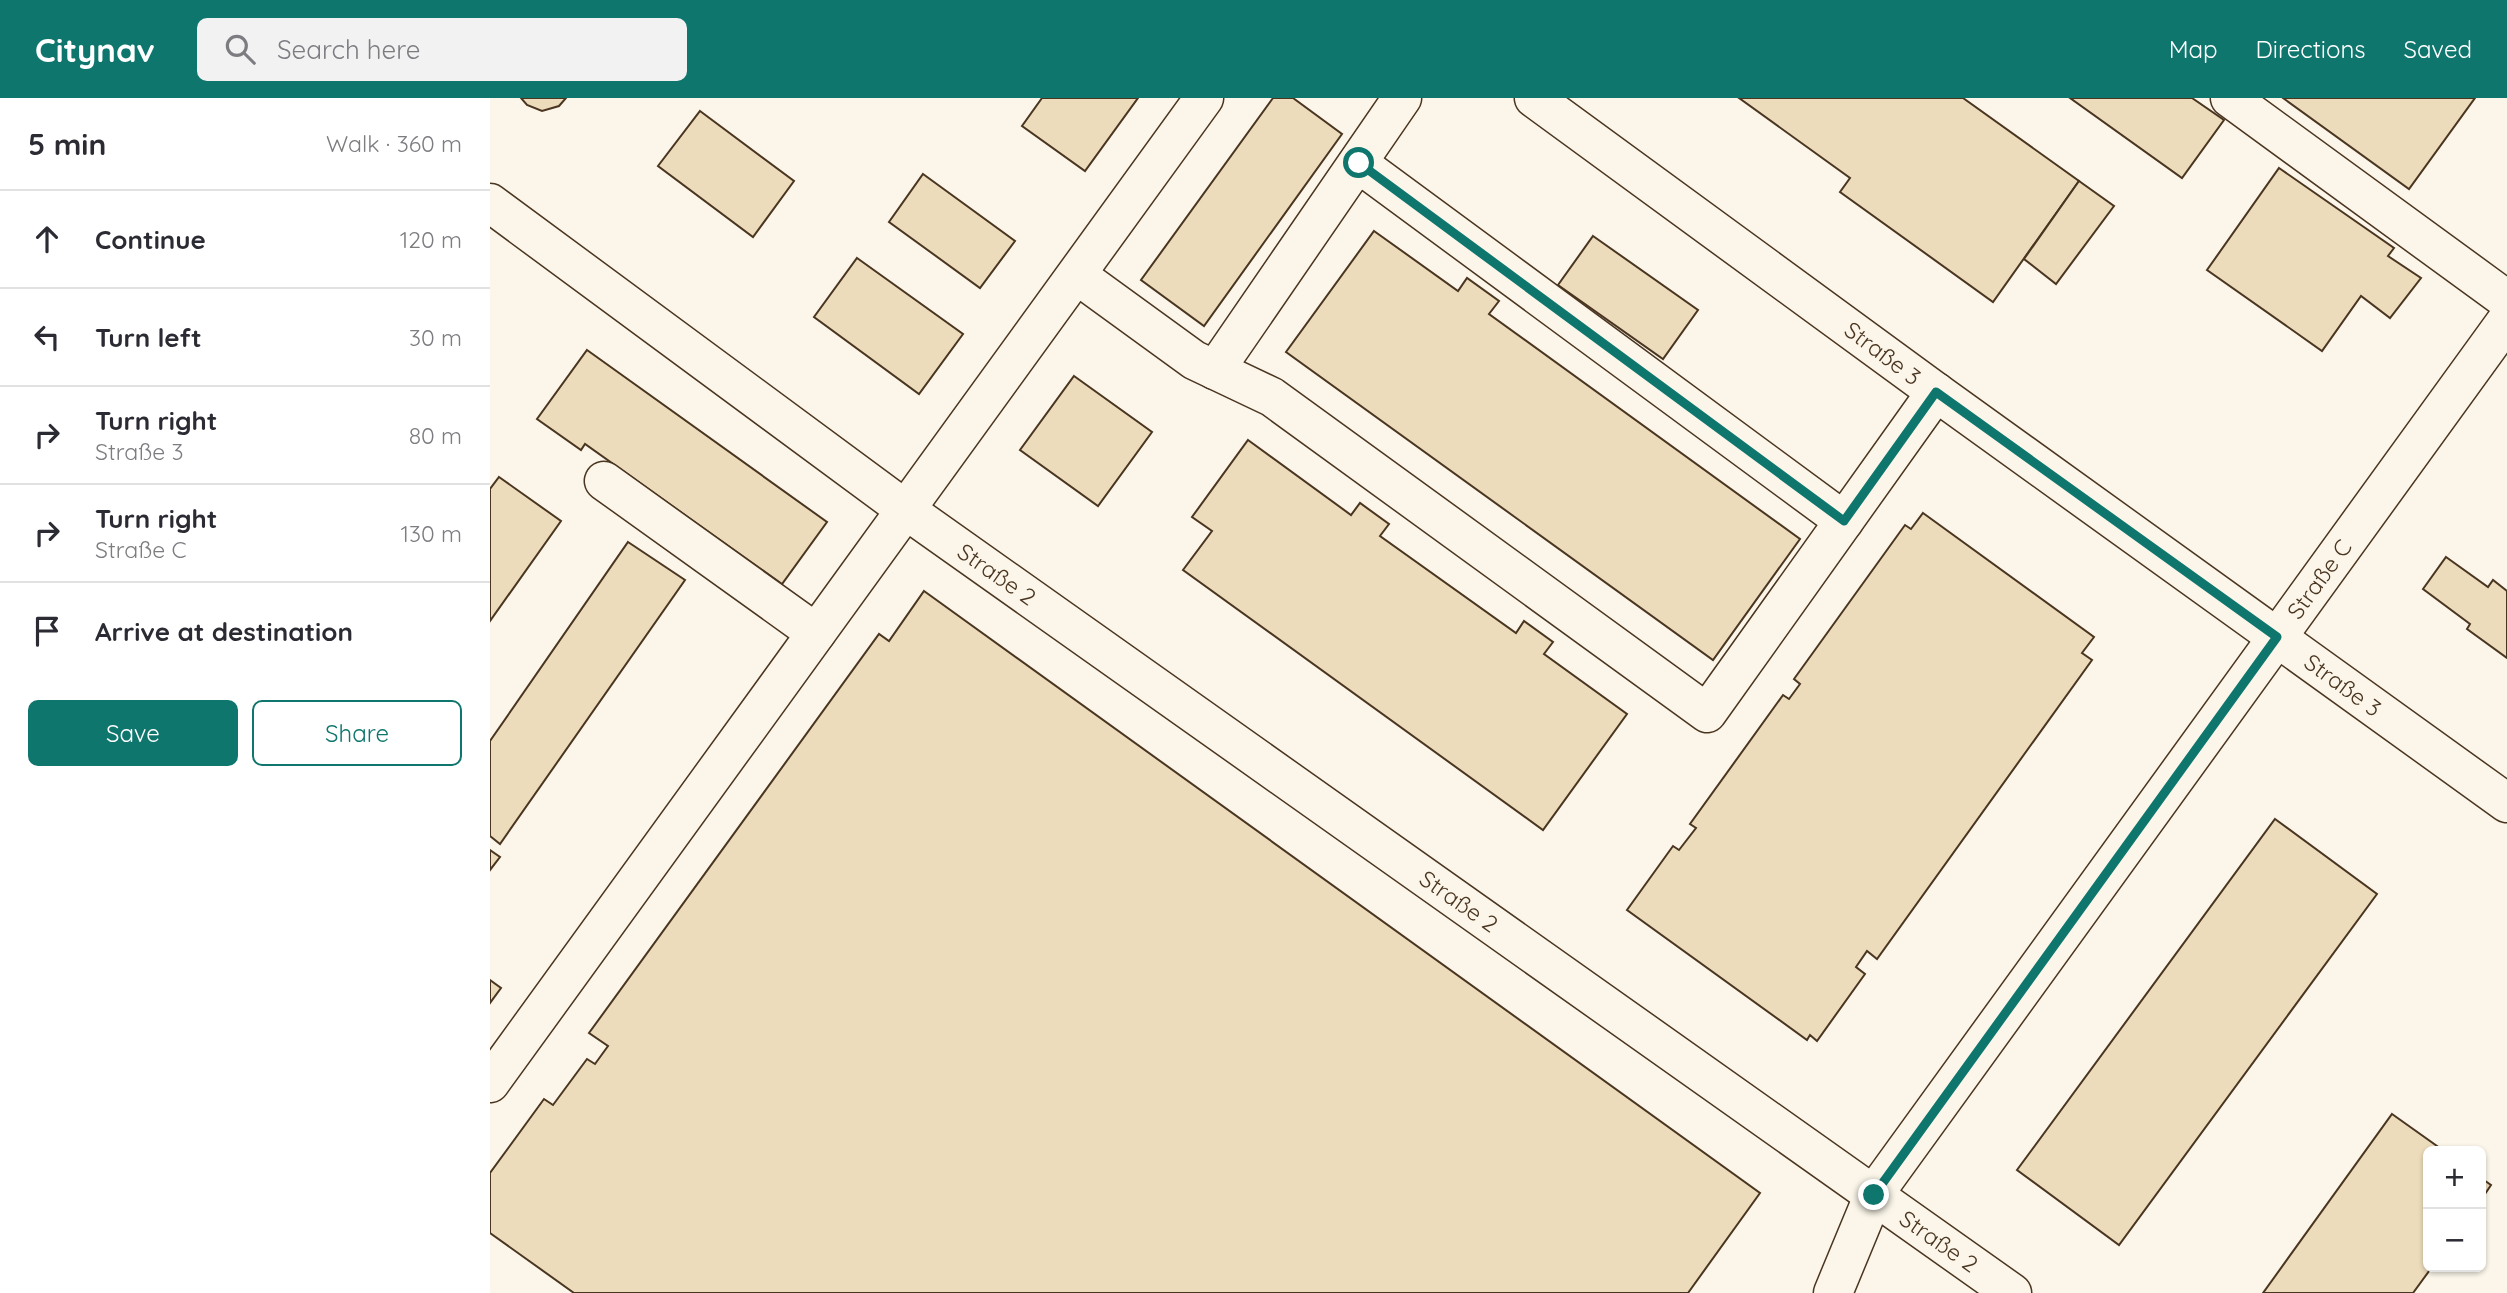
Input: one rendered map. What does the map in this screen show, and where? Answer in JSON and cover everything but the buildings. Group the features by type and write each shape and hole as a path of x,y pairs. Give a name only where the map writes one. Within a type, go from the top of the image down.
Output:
{"lane":[{"path":"490,1083 1204,98"},
{"path":"1215,370 1402,98"},
{"name":"Straße 3","path":"1534,98 1936,392 2507,803"},
{"path":"2230,98 2507,299"},
{"path":"1359,163 1844,521"},
{"name":"Straße 2","path":"490,203 906,510 2012,1293"},
{"path":"1077,275 1194,360 1272,397 1707,713 1936,392"},
{"name":"Straße C","path":"1833,1293 1874,1195 2507,320"},
{"path":"604,481 817,634"}],"route":[{"path":"1359,163 1844,521 1936,392 2277,637 1874,1195"}]}
